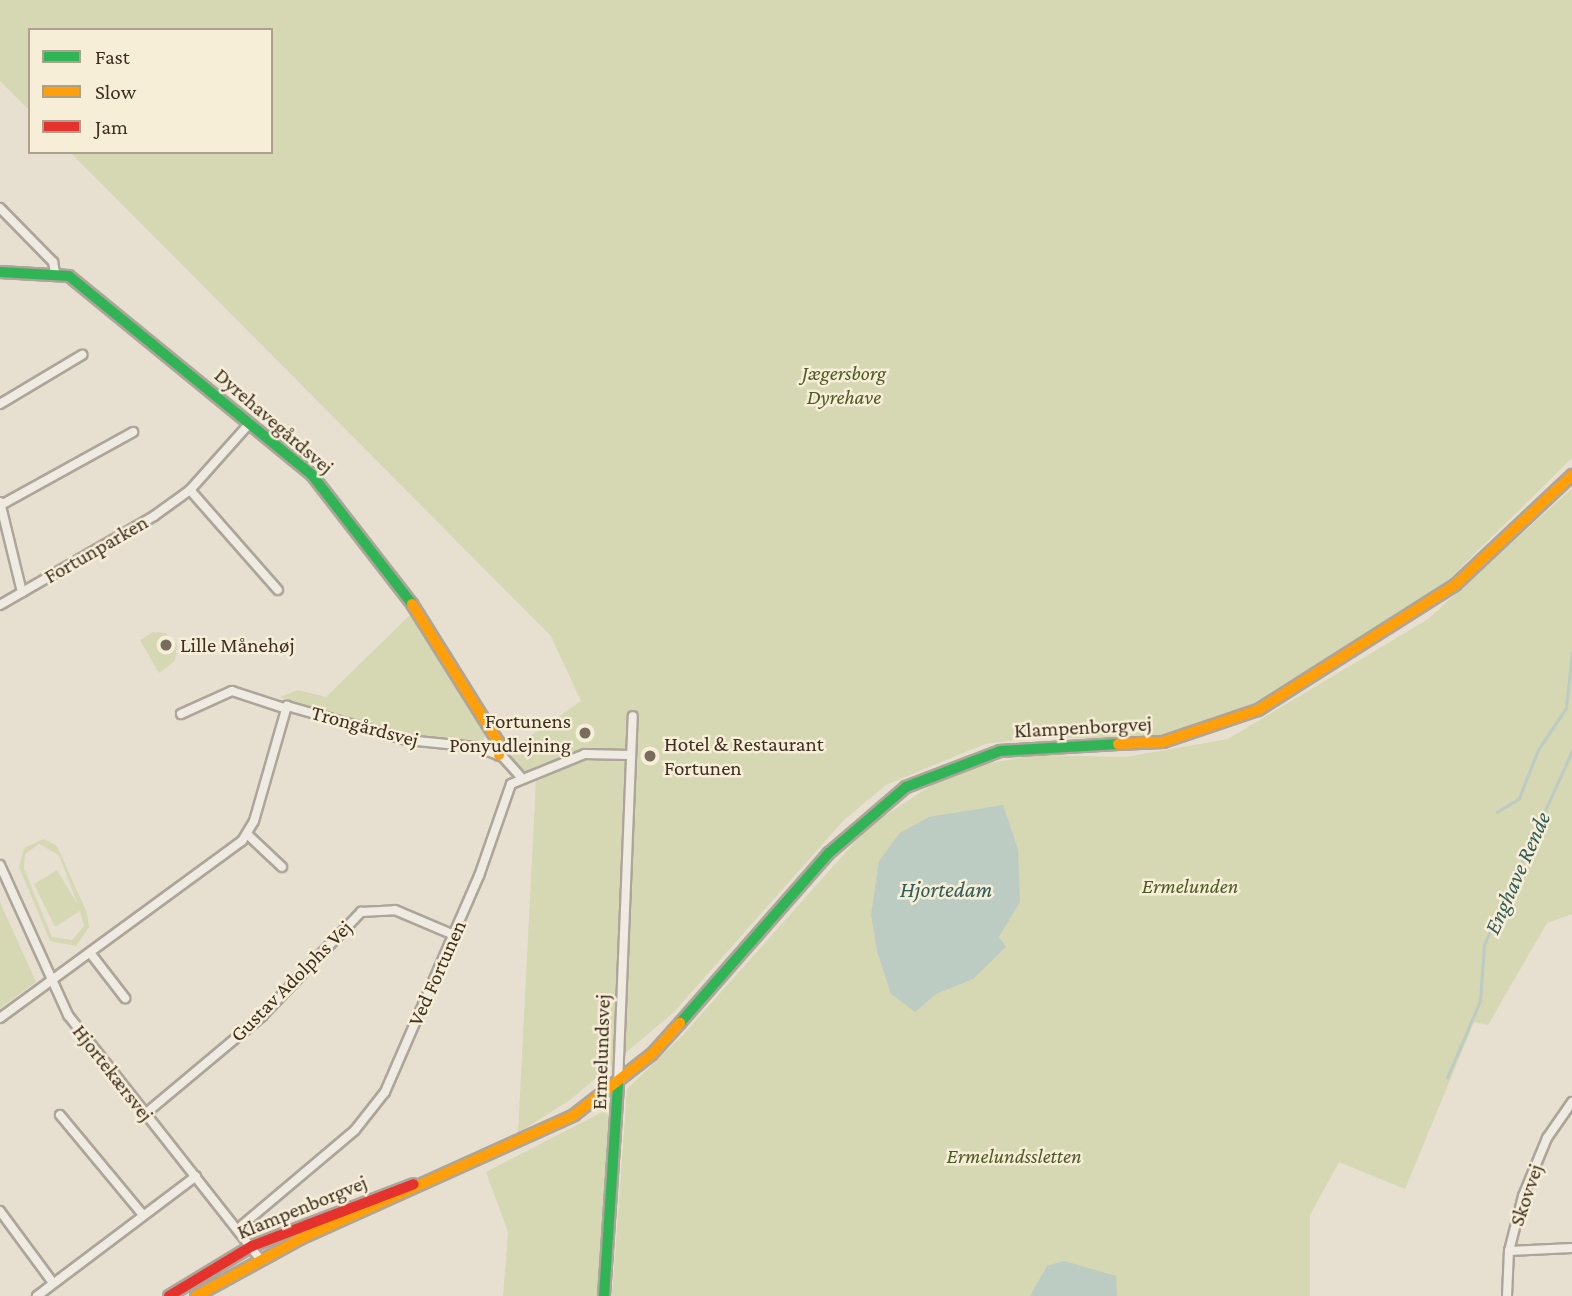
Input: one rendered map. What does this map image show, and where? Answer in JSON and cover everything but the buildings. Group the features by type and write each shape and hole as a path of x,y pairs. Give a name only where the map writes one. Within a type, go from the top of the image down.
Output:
{"street":[{"path":"0,208 54,262 55,272"},
{"name":"Dyrehavegårdsvej","path":"0,272 55,272 69,276 312,475 386,563 499,743 499,755"},
{"path":"0,404 82,355"},
{"name":"Fortunparken","path":"0,605 190,490 250,423"},
{"path":"22,592 0,503 132,432"},
{"name":"Klampenborgvej","path":"196,1296 260,1259 563,1121 618,1083 690,1015 844,838 906,787 1000,751 1163,742 1239,719 1419,612 1491,556 1572,475"},
{"path":"190,490 278,590"},
{"name":"Trongårdsvej","path":"181,714 232,691 284,708 407,740 499,755"},
{"name":"Trongårdsvej","path":"247,834 284,708"},
{"path":"499,755 520,776 596,751 629,755 633,716"},
{"name":"Ermelundsvej","path":"604,1296 618,1083 629,755"},
{"name":"Ved Fortunen","path":"240,1227 370,1114 454,935 507,792 520,776"},
{"path":"0,1018 91,954 247,834 282,867"},
{"name":"Hjortekærsvej","path":"0,865 50,982 91,1049 240,1227 260,1259"},
{"name":"Gustav Adolphs Vej","path":"145,1114 262,1016 361,912 395,910 454,935"},
{"path":"91,954 125,999"},
{"name":"Skovvej","path":"1507,1296 1509,1251 1534,1166 1572,1102"},
{"path":"60,1115 144,1215"},
{"name":"Klampenborgvej","path":"169,1296 252,1246 457,1171"},
{"path":"37,1296 196,1176"},
{"path":"0,1211 53,1283"},
{"path":"1509,1251 1572,1248"}],"green space":[{"name":"Jægersborg Dyrehave","path":"0,0 1572,0 1572,458 1447,581 1251,708 1195,732 1139,740 1044,737 985,744 886,785 843,821 674,1012 570,1100 518,1133 536,780 501,756 581,701 551,636 72,154 273,154 273,28 28,28 28,109 0,81"},
{"name":"Ermelunden","path":"1572,488 1572,914 1547,923 1488,1025 1474,1022 1405,1189 1339,1162 1310,1215 1310,1296 612,1296 627,1089 680,1038 870,825 943,778 985,764 1036,755 1126,757 1228,739 1428,619"},
{"path":"410,615 485,734 483,743 420,740 280,697 298,690 326,697"},
{"path":"153,632 166,633 177,645 175,661 159,673 140,640"},
{"path":"44,839 57,846 87,913 89,927 76,946 50,941 19,867 24,848","holes":["39,844 59,855 78,905 57,870 34,884 55,927 80,911 84,926 72,940 52,937 24,869 25,854"]},
{"path":"0,902 36,982 0,1008"},
{"path":"604,1111 611,1118 597,1296 503,1296 508,1232 486,1172"}],"water":[{"name":"Hjortedam","path":"1003,805 1018,849 1020,902 999,937 1006,947 973,979 936,994 915,1012 891,994 877,951 871,915 879,861 900,833 929,817"},
{"path":"1064,1261 1116,1276 1117,1296 1030,1296 1047,1266"}],"waterway":[{"path":"1497,812 1519,798 1538,750 1566,708 1572,653"},
{"name":"Enghave Rende","path":"1447,1078 1480,1001 1484,945 1572,751"}],"traffic: fast":[{"path":"0,272 69,276 312,475 412,604"},
{"path":"680,1023 829,853 906,787 1000,751 1118,744"},
{"path":"604,1296 618,1083"}],"traffic: slow":[{"path":"1118,744 1163,742 1258,710 1455,585 1572,475"},
{"path":"412,604 499,743 499,755"},
{"path":"196,1296 300,1239 574,1115 652,1054 680,1023"}],"traffic: jam":[{"path":"169,1296 252,1246 414,1184"}],"place":[{"name":"Lille Månehøj","path":"166,645"},
{"name":"Fortunens Ponyudlejning","path":"585,733"},
{"name":"Hotel & Restaurant Fortunen","path":"650,756"}],"park label":[{"name":"Ermelundssletten","path":"1014,1156"}]}
